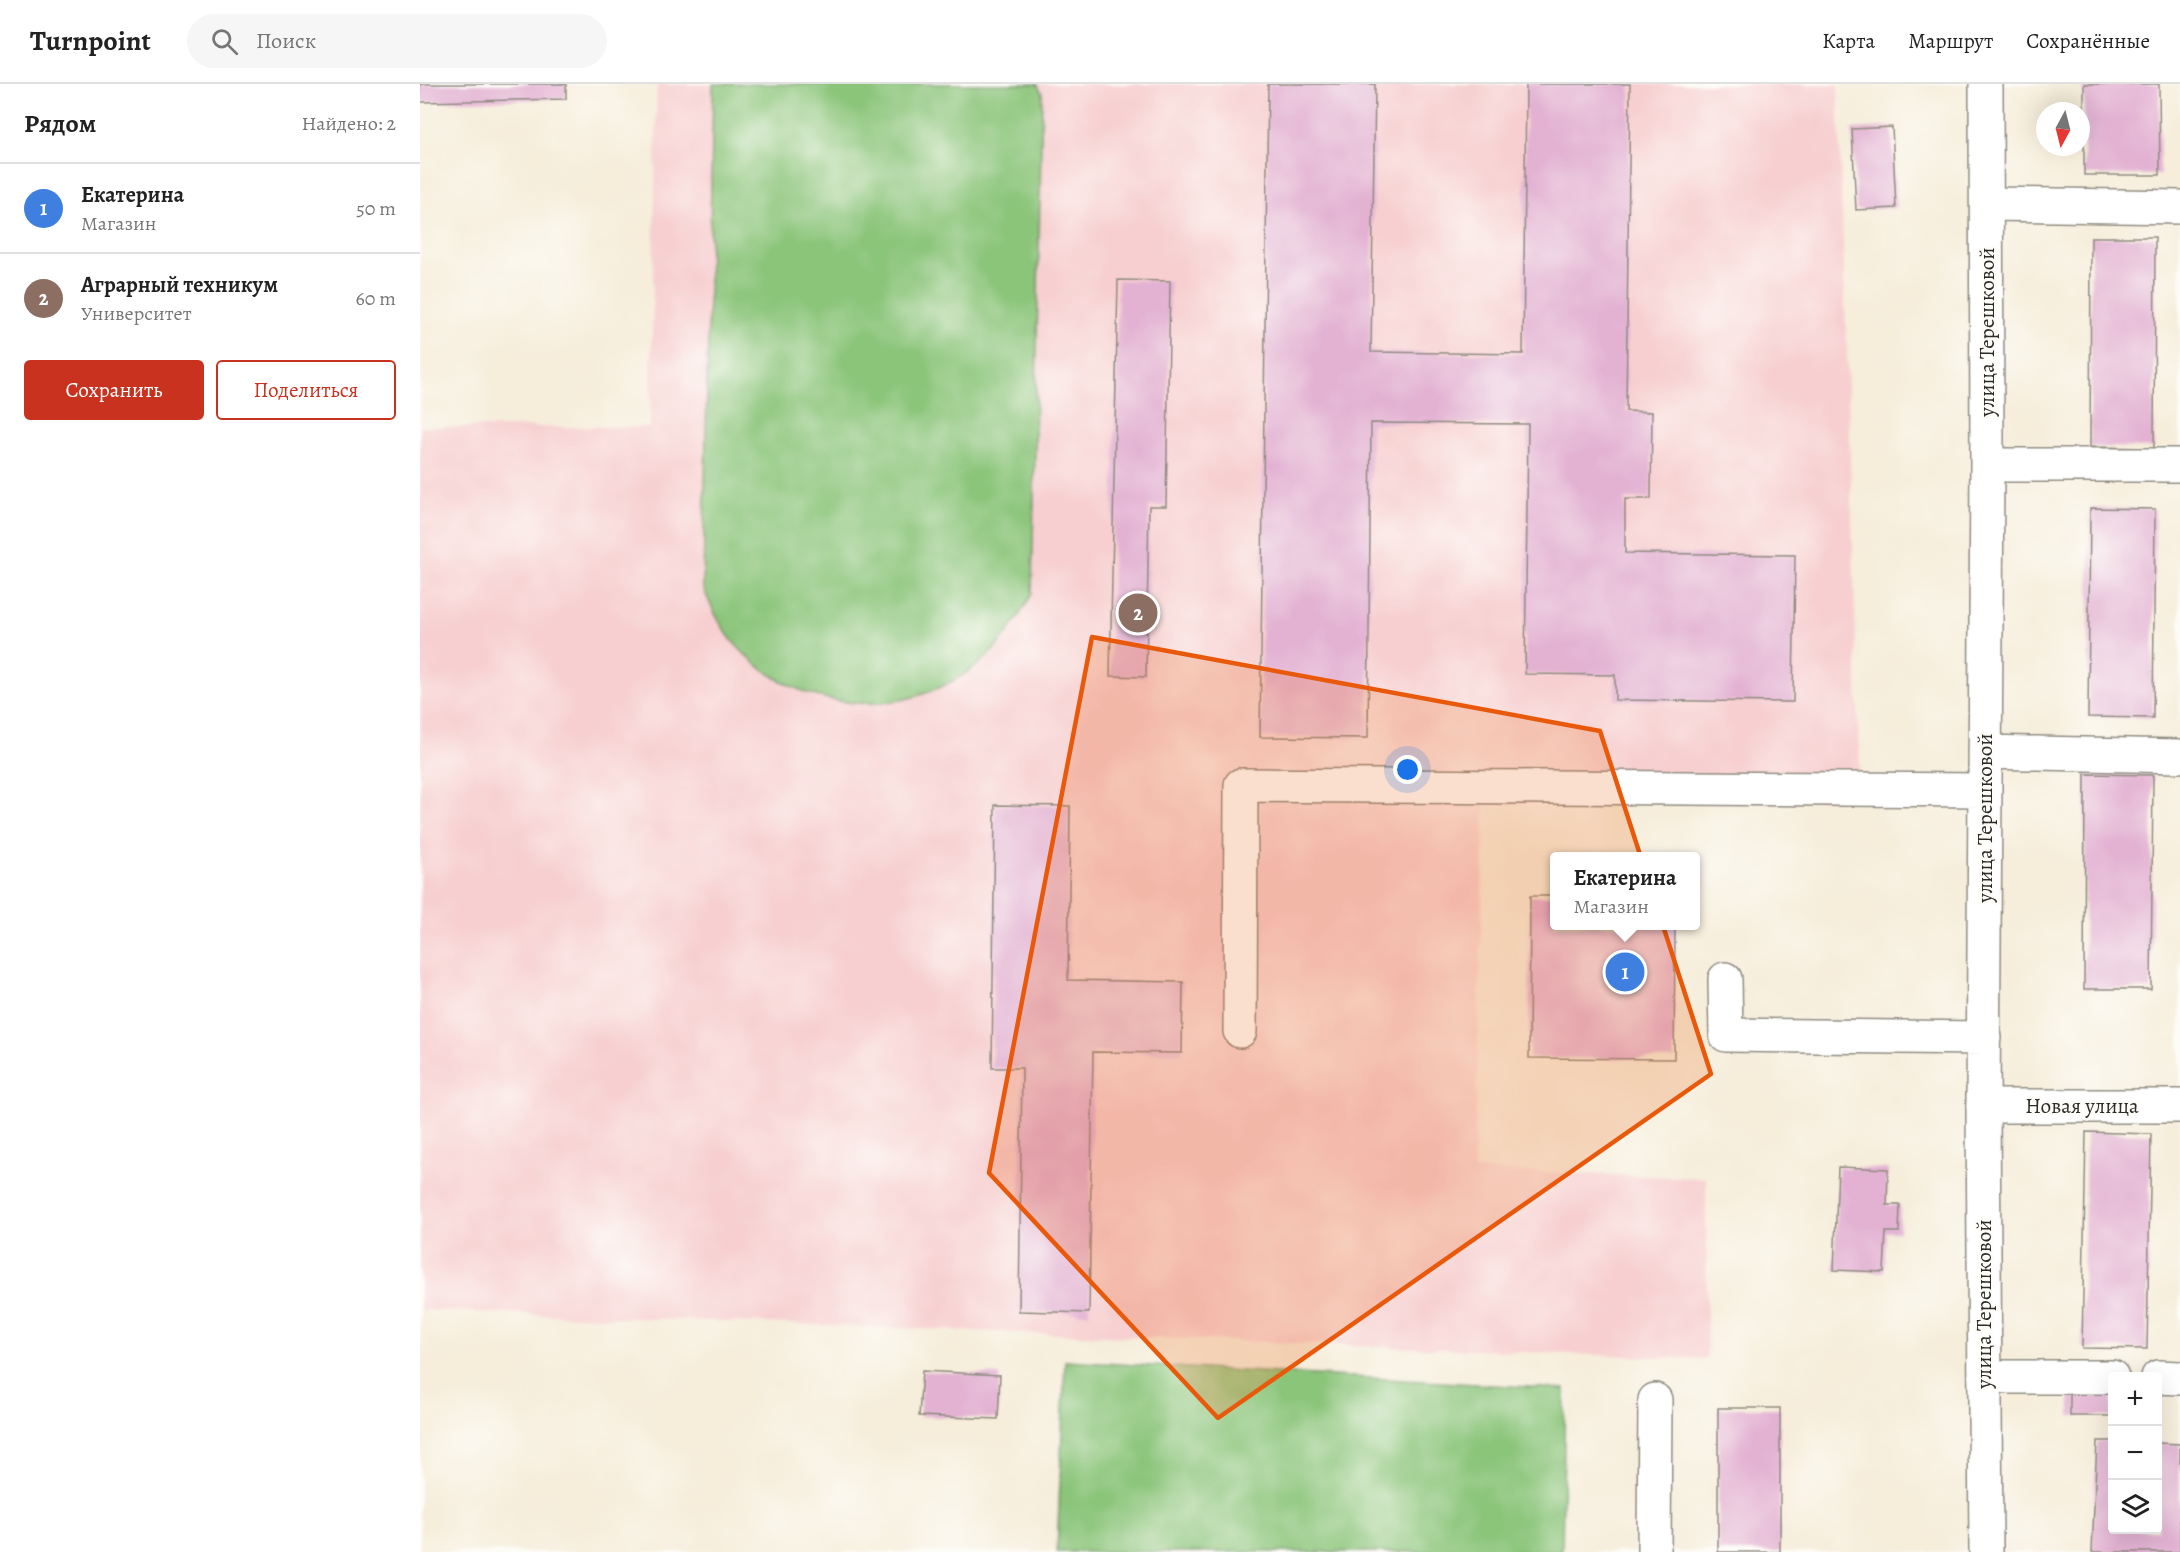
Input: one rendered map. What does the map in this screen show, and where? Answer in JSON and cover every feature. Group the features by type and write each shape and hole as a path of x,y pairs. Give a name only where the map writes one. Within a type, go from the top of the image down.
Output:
{"street":[{"name":"улица Терешковой","path":"1986,84 1988,465 1983,1106 1986,1552"},
{"path":"1988,204 2180,207"},
{"path":"1988,465 2180,465"},
{"path":"1985,752 2180,756"},
{"path":"1240,1031 1241,785 1985,790"},
{"path":"1725,979 1726,1035 1984,1038"},
{"name":"Новая улица","path":"1983,1106 2180,1106"},
{"path":"1985,1377 2108,1377"},
{"path":"2162,1377 2180,1377"},
{"path":"1654,1400 1654,1552"}],"highlighted area":[{"path":"1092,637 1600,731 1711,1074 1218,1418 989,1173"}],"shaded area":[{"path":"657,84 1838,84 1861,799 1485,804 1474,1170 1706,1178 1707,1359 420,1310 420,427 650,427"}],"green space":[{"path":"713,84 1037,84 1042,93 1032,594 1008,633 985,659 947,684 915,696 883,702 851,702 818,697 788,685 759,667 734,643 716,616 703,587"},
{"path":"1065,1361 1565,1389 1562,1552 1057,1552"}],"building":[{"path":"420,84 566,84 566,99 420,102"},
{"path":"1268,84 1375,84 1371,352 1523,354 1526,84 1630,84 1626,411 1652,412 1651,499 1625,499 1625,553 1795,555 1793,702 1615,700 1615,675 1525,674 1528,424 1371,423 1368,738 1260,737"},
{"path":"2084,84 2159,84 2160,175 2084,175 2084,156 2090,156 2090,102 2084,102"},
{"path":"1892,127 1896,208 1856,210 1852,129"},
{"path":"2091,237 2155,237 2154,448 2090,447"},
{"path":"1118,280 1170,281 1166,506 1149,506 1146,677 1110,676"},
{"path":"2090,508 2155,509 2153,718 2088,717"},
{"path":"2085,774 2153,775 2151,989 2084,989"},
{"path":"995,805 1070,806 1068,980 1183,982 1182,1053 1093,1052 1089,1313 1019,1311 1022,1068 992,1068"},
{"path":"1530,896 1550,896 1550,930 1675,930 1674,1059 1529,1058"},
{"path":"2086,1132 2151,1134 2147,1349 2082,1348"},
{"path":"1838,1167 1888,1169 1887,1205 1900,1205 1899,1232 1886,1232 1884,1272 1834,1270"},
{"path":"922,1371 1000,1375 998,1419 919,1416"},
{"path":"2070,1393 2108,1393 2108,1416 2070,1416"},
{"path":"1718,1408 1780,1408 1780,1552 1718,1552"},
{"path":"2097,1441 2108,1441 2108,1534 2162,1534 2162,1443 2180,1444 2180,1552 2092,1552"}],"place":[{"name":"Аграрный техникум","path":"1138,613"},
{"name":"Екатерина","path":"1625,972"}]}
